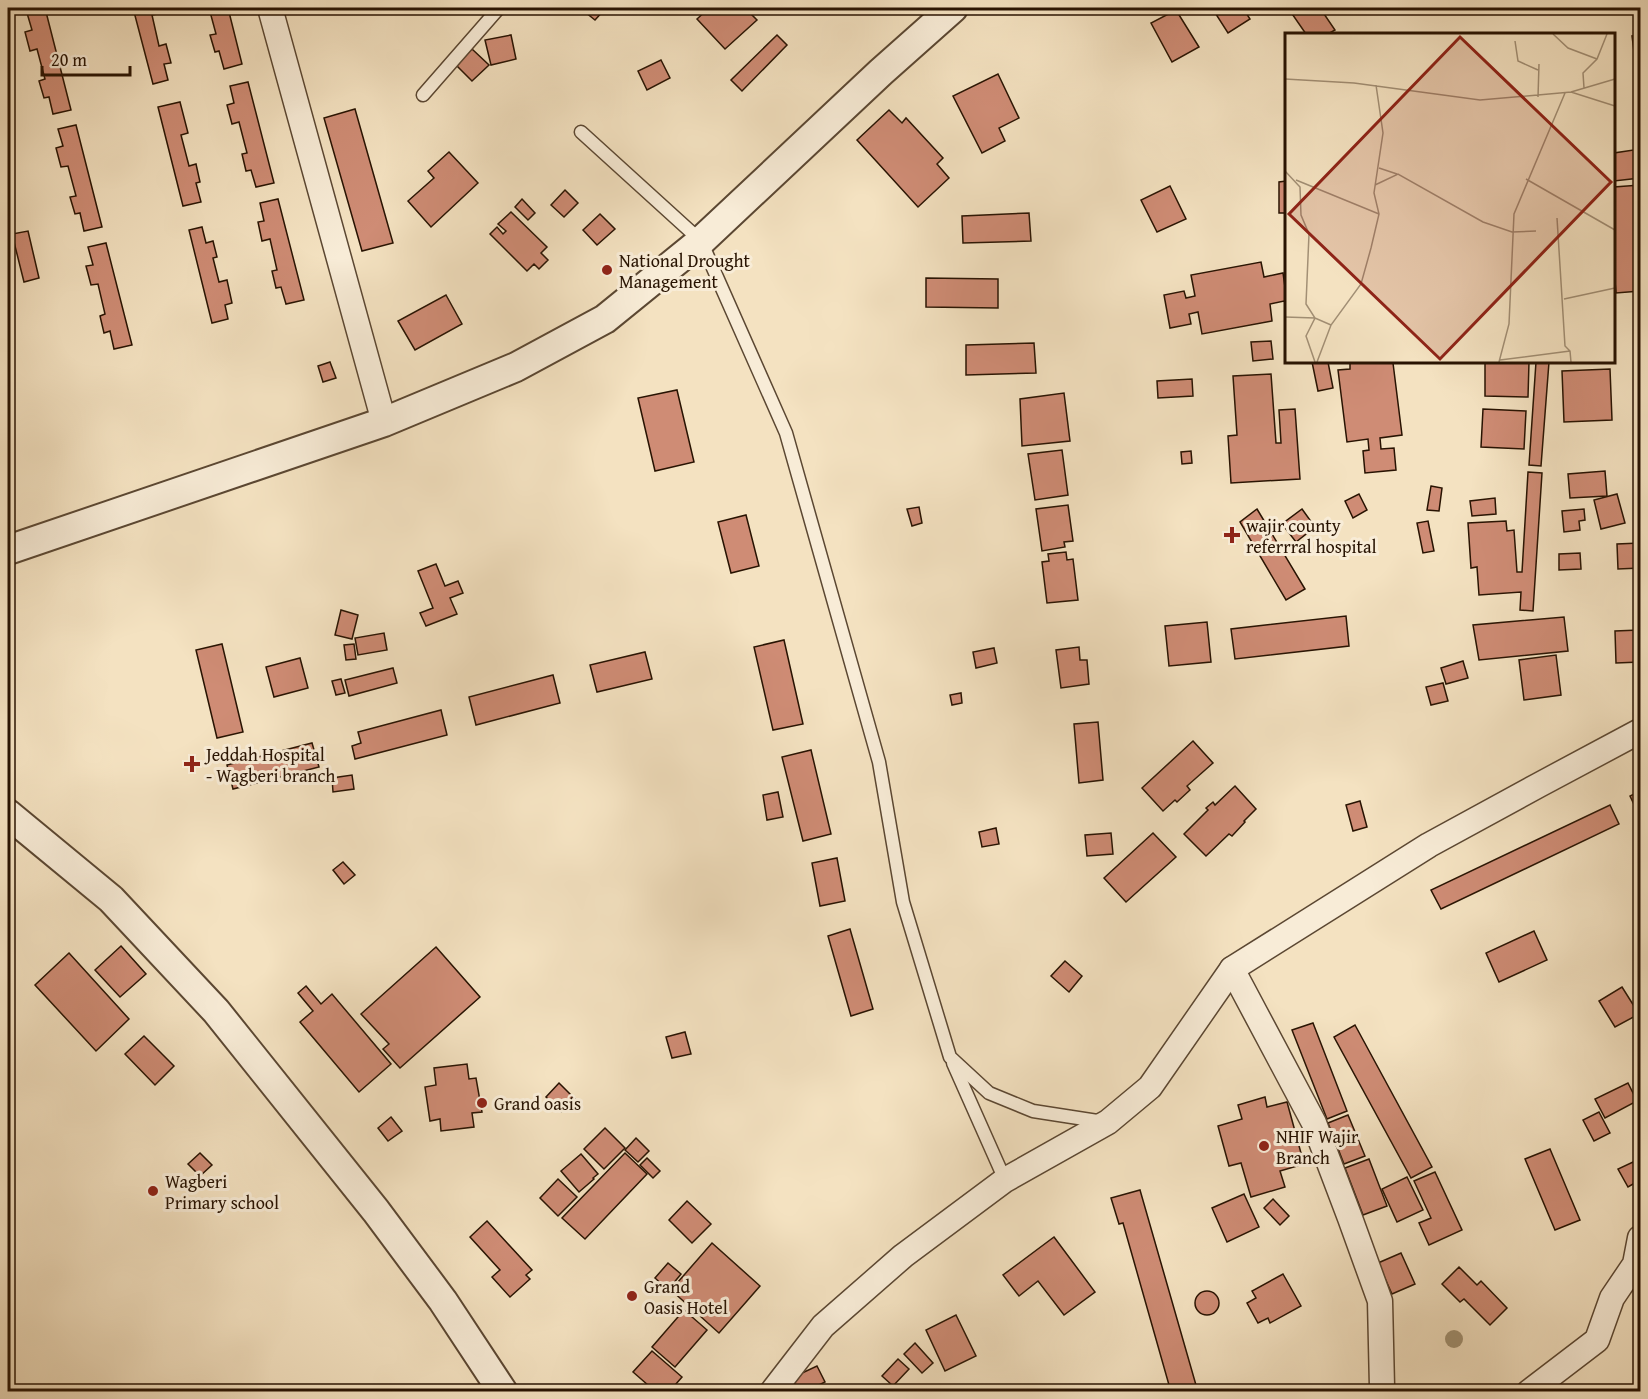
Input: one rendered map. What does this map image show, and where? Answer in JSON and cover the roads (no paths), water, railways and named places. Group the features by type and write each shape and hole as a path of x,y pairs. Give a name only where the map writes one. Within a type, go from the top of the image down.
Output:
{"street":[{"path":"270,8 384,422"},
{"path":"8,550 384,422 516,367 605,319 701,241 881,72 953,8"},
{"path":"772,1392 824,1326 903,1256 1005,1180 1108,1122 1150,1087 1232,969 1429,845 1641,731"},
{"path":"8,814 111,899 216,1011 376,1210 443,1301 503,1392"},
{"path":"1232,969 1314,1123 1380,1301 1384,1392"},
{"path":"1529,1392 1597,1340 1612,1298 1635,1264 1641,1238"}],"lane":[{"path":"423,95 500,8"},
{"path":"581,132 701,241 786,433 879,762 903,902 950,1057 1005,1180"},
{"path":"950,1057 989,1093 1034,1111 1108,1122"}],"place":[{"name":"National Drought Management","path":"607,270"},
{"name":"wajir county referrral hospital","path":"1232,535"},
{"name":"Jeddah Hospital - Wagberi branch","path":"192,764"},
{"name":"Grand oasis","path":"482,1103"},
{"name":"NHIF Wajir Branch","path":"1264,1146"},
{"name":"Wagberi Primary school","path":"153,1191"},
{"name":"Grand Oasis Hotel","path":"632,1296"}]}
